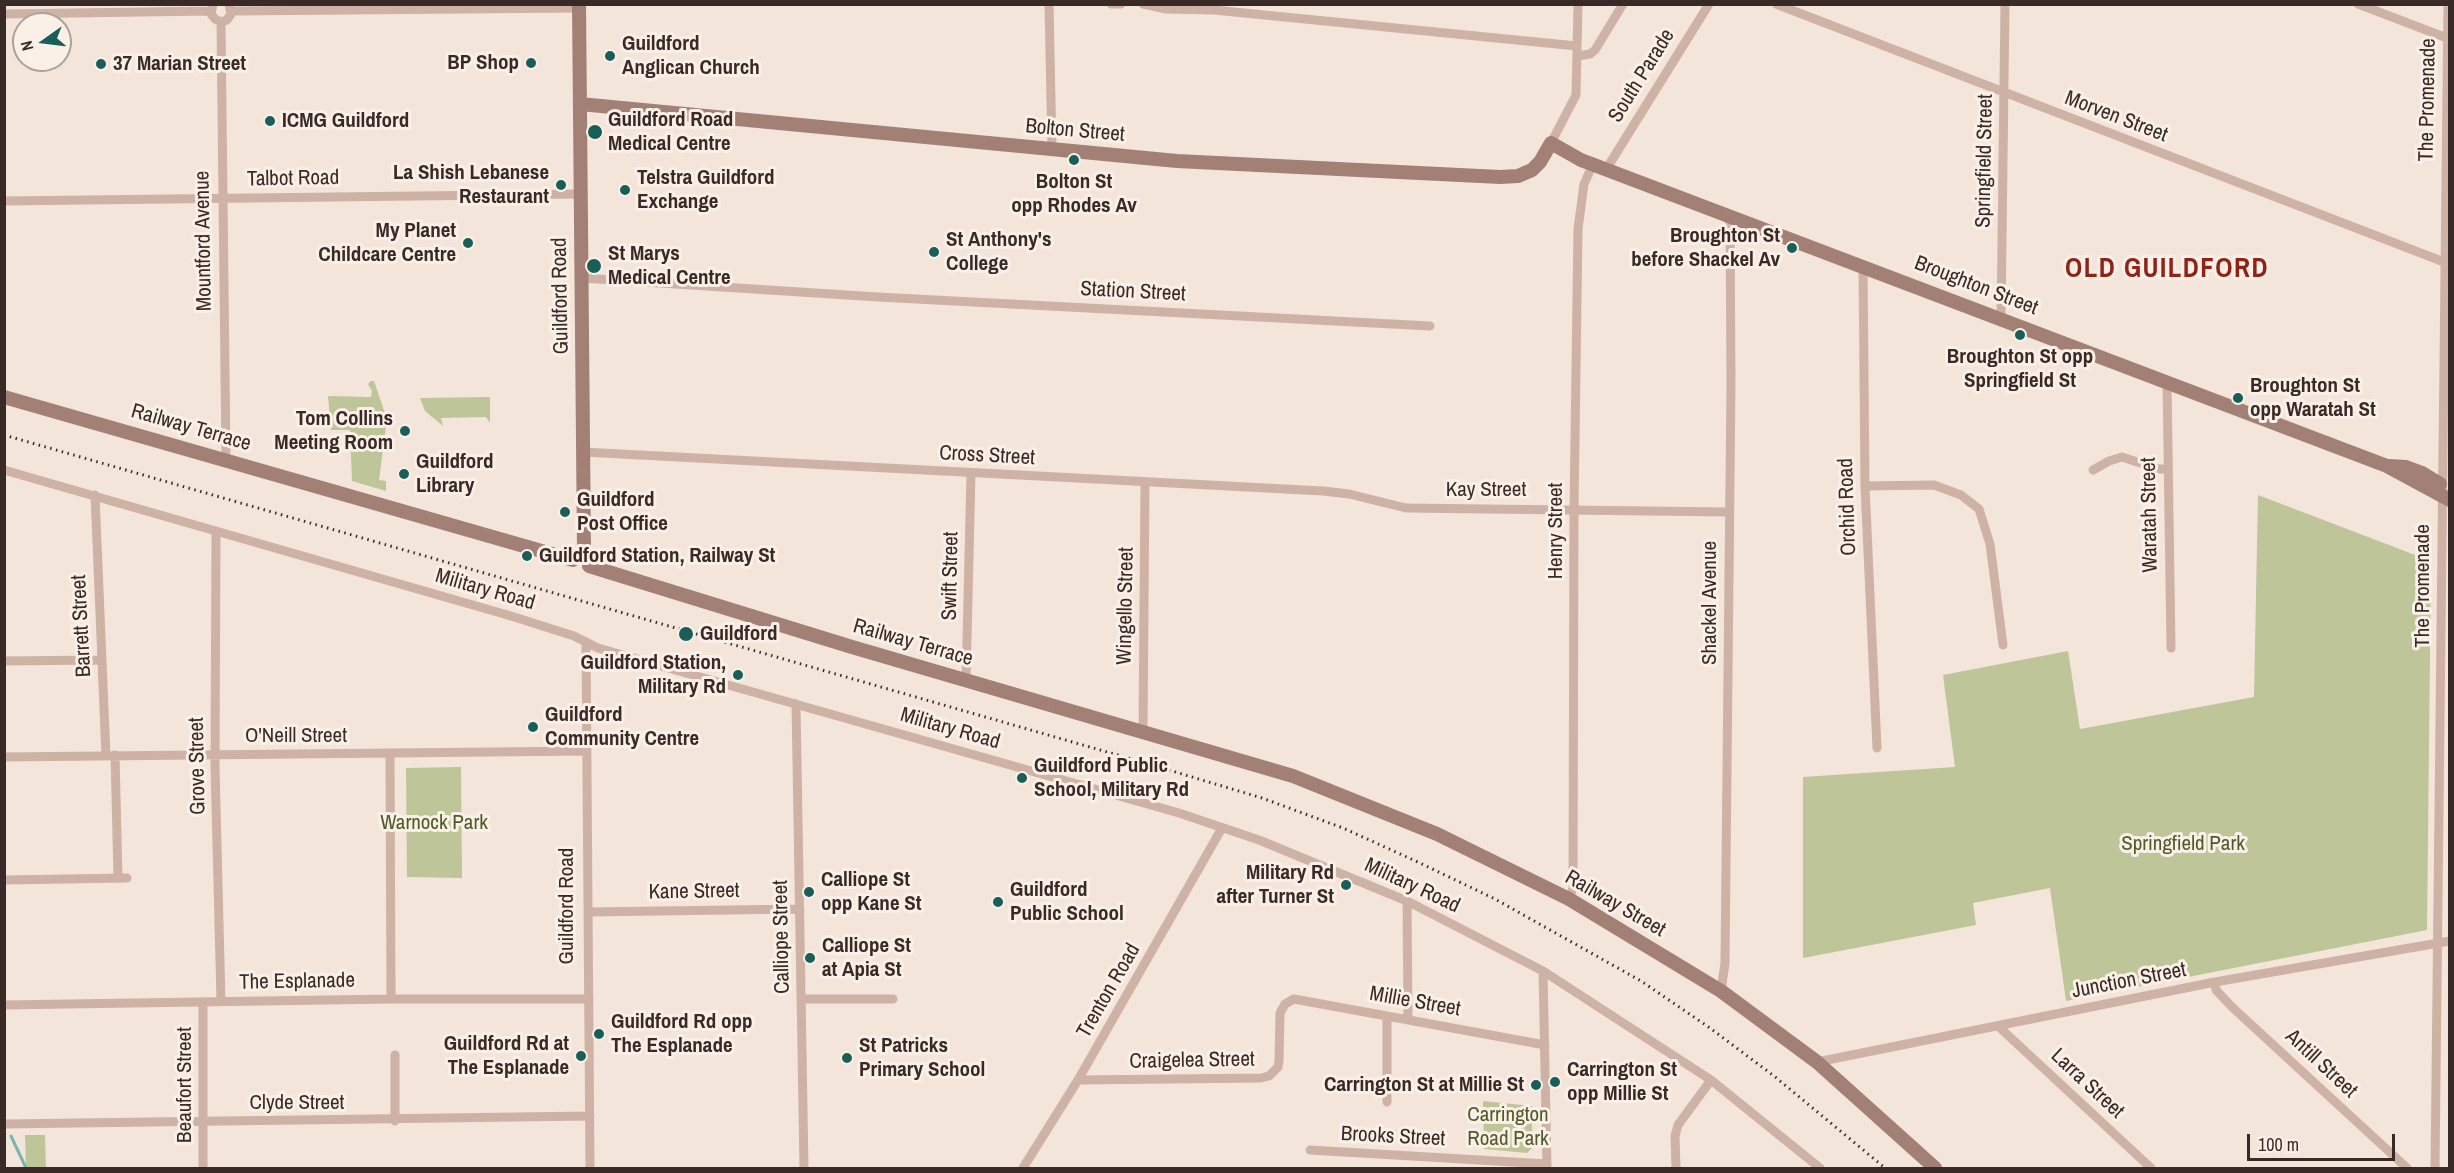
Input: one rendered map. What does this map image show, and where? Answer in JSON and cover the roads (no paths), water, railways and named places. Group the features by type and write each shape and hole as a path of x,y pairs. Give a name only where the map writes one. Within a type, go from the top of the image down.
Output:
{"street":[{"path":"1049,4 1052,150"},
{"path":"1111,4 1121,4"},
{"path":"1143,4 1166,9 1215,10 1590,54 1595,50 1623,4"},
{"path":"1551,142 1576,95 1578,4"},
{"name":"South Parade","path":"1587,161 1709,4"},
{"name":"Morven Street","path":"1776,4 2004,94 2444,262"},
{"name":"Springfield Street","path":"2001,318 2005,4"},
{"path":"2358,4 2447,38"},
{"name":"The Promenade","path":"2435,1168 2445,493 2444,262 2448,4"},
{"path":"4,14 212,8 213,17 221,22 227,20 230,8 579,6"},
{"name":"Guildford Road","path":"578,556 583,452 579,6"},
{"name":"Mountford Avenue","path":"221,22 226,460"},
{"name":"Bolton Street","path":"580,104 1176,161 1500,177 1518,176 1532,170 1540,162 1551,142"},
{"name":"Broughton Street","path":"1551,142 1587,161 2387,466 2403,477 2445,493"},
{"name":"Henry Street","path":"1569,899 1573,888 1574,509 1578,229 1587,161"},
{"name":"Talbot Road","path":"4,201 581,194"},
{"name":"Shackel Avenue","path":"1721,991 1725,963 1731,384 1730,215"},
{"name":"Orchid Road","path":"1863,265 1865,486 1876,748"},
{"name":"Station Street","path":"582,278 1430,326"},
{"name":"Waratah Street","path":"2167,382 2171,648"},
{"name":"Railway Terrace","path":"4,397 578,556 578,568 585,569 589,566 966,681 1226,756"},
{"name":"Cross Street","path":"583,452 1323,491 1349,494 1388,504"},
{"path":"2093,470 2109,460 2122,457 2159,469 2167,469"},
{"name":"Military Road","path":"4,470 511,616 569,634 586,642 1179,813 1259,840 1407,901 1543,971 1711,1080 1820,1168"},
{"name":"Swift Street","path":"966,681 971,472"},
{"name":"Wingello Street","path":"1143,731 1145,482"},
{"path":"1865,486 1934,485 1961,495 1979,509 1990,544 2003,645"},
{"name":"Barrett Street","path":"4,880 122,878 102,660 95,495"},
{"name":"Kay Street","path":"1388,504 1406,508 1728,512"},
{"name":"Grove Street","path":"216,531 215,754 221,1001"},
{"name":"Guildford Road","path":"586,642 590,1168"},
{"path":"4,661 102,660"},
{"name":"Calliope Street","path":"796,704 804,1168"},
{"name":"O'Neill Street","path":"4,757 587,751"},
{"path":"390,753 391,999"},
{"name":"Railway Street","path":"1226,756 1293,776 1437,834 1569,899 1721,991 1817,1062 1935,1168"},
{"name":"Trenton Road","path":"1023,1168 1078,1080 1222,828"},
{"path":"1407,901 1408,1019"},
{"name":"Kane Street","path":"589,912 800,909"},
{"name":"Junction Street","path":"1817,1062 2215,982 2450,941"},
{"path":"1543,971 1547,1166"},
{"name":"Antill Street","path":"2215,982 2216,990 2232,1007 2408,1168"},
{"name":"The Esplanade","path":"4,1005 391,999 589,999"},
{"path":"801,999 893,999"},
{"name":"Millie Street","path":"1282,1007 1289,1001 1300,1000 1545,1045"},
{"name":"Beaufort Street","path":"203,1002 203,1168"},
{"name":"Craigelea Street","path":"1078,1080 1261,1078 1269,1076 1278,1067 1279,1020 1282,1007"},
{"path":"1387,1016 1387,1102"},
{"name":"Larra Street","path":"1998,1026 2151,1168"},
{"path":"395,1055 395,1120"},
{"path":"1676,1168 1675,1136 1678,1125 1711,1080"},
{"name":"Clyde Street","path":"4,1124 590,1116"},
{"name":"Brooks Street","path":"1310,1150 1547,1166"}],"waterway":[{"path":"11,1136 26,1168"}],"railway":[{"path":"4,435 1142,762 1262,798 1343,828 1495,899 1641,981 1710,1028 1774,1076 1885,1168"}],"place":[{"name":"Guildford Anglican Church","path":"610,56"},
{"name":"BP Shop","path":"531,63"},
{"name":"37 Marian Street","path":"101,64"},
{"name":"ICMG Guildford","path":"270,121"},
{"name":"Guildford Road Medical Centre","path":"595,132"},
{"name":"Bolton St opp Rhodes Av","path":"1074,160"},
{"name":"La Shish Lebanese Restaurant","path":"561,185"},
{"name":"Telstra Guildford Exchange","path":"625,190"},
{"name":"My Planet Childcare Centre","path":"468,243"},
{"name":"Broughton St before Shackel Av","path":"1792,248"},
{"name":"St Anthony's College","path":"934,252"},
{"name":"St Marys Medical Centre","path":"594,266"},
{"name":"Broughton St opp Springfield St","path":"2020,335"},
{"name":"Broughton St opp Waratah St","path":"2238,398"},
{"name":"Tom Collins Meeting Room","path":"405,431"},
{"name":"Guildford Library","path":"404,474"},
{"name":"Guildford Post Office","path":"565,512"},
{"name":"Guildford Station, Railway St","path":"527,556"},
{"name":"Guildford","path":"686,634"},
{"name":"Guildford Station, Military Rd","path":"738,675"},
{"name":"Guildford Community Centre","path":"533,727"},
{"name":"Guildford Public School, Military Rd","path":"1022,778"},
{"name":"Military Rd after Turner St","path":"1346,885"},
{"name":"Calliope St opp Kane St","path":"809,892"},
{"name":"Guildford Public School","path":"998,902"},
{"name":"Calliope St at Apia St","path":"810,958"},
{"name":"Guildford Rd opp The Esplanade","path":"599,1034"},
{"name":"Guildford Rd at The Esplanade","path":"581,1056"},
{"name":"St Patricks Primary School","path":"847,1058"},
{"name":"Carrington St opp Millie St","path":"1555,1082"},
{"name":"Carrington St at Millie St","path":"1536,1085"}],"district":[{"name":"OLD GUILDFORD","path":"2167,270"}],"park label":[{"name":"Warnock Park","path":"434,823"},
{"name":"Springfield Park","path":"2183,844"},
{"name":"Carrington Road Park","path":"1508,1127"}]}
